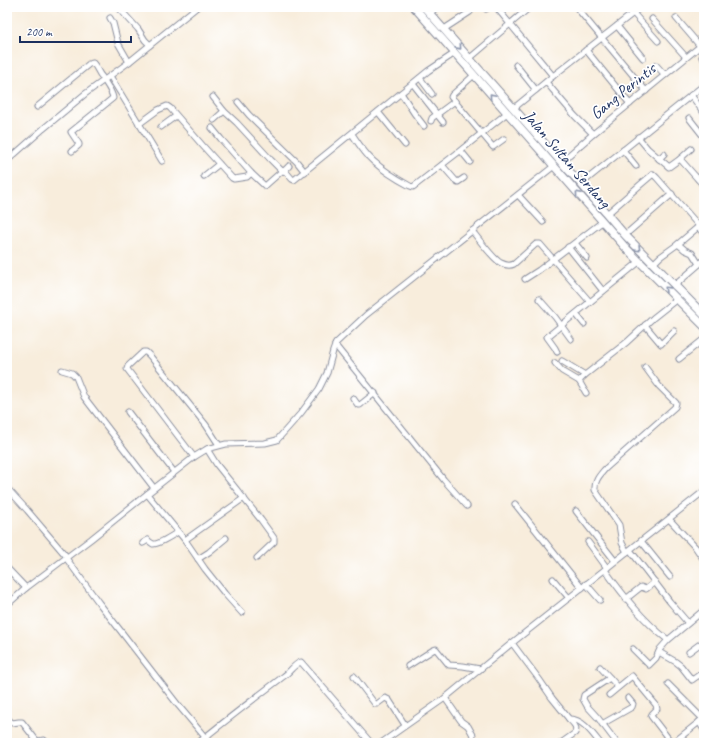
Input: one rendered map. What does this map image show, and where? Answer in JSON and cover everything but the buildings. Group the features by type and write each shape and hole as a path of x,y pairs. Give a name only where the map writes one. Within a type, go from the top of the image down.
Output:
{"highway":[{"name":"Jalan Sultan Serdang","path":"414,7 507,113 558,164 581,184 625,235 704,315"},
{"name":"Jalan Sultan Serdang","path":"424,7 514,108 602,222 625,248 704,326"}],"street":[{"path":"118,7 150,45"},
{"path":"7,161 85,94 129,62 197,7"},
{"path":"430,13 437,7"},
{"path":"496,7 553,76"},
{"path":"470,58 530,7"},
{"path":"576,7 646,91"},
{"path":"514,108 641,7"},
{"path":"444,29 470,12"},
{"path":"633,13 658,41"},
{"path":"110,18 113,23 118,43 129,62"},
{"path":"676,18 702,44"},
{"path":"652,19 686,57"},
{"path":"617,26 643,58"},
{"name":"Gang Perintis","path":"335,345 366,315 558,164 702,44"},
{"path":"586,50 630,104"},
{"path":"213,97 224,111 260,148 294,180 439,63 455,53"},
{"path":"37,107 90,63 95,64 100,76 112,93 113,98 71,132 79,144 72,151"},
{"path":"516,65 536,90"},
{"path":"656,65 665,75"},
{"path":"474,75 451,97 493,147 504,139"},
{"path":"110,76 162,161"},
{"path":"420,78 432,94"},
{"path":"546,82 575,116 593,134"},
{"path":"413,84 443,122"},
{"path":"581,184 704,85"},
{"path":"401,93 424,126"},
{"path":"691,95 704,113"},
{"path":"431,121 432,118 455,101"},
{"path":"238,102 305,172"},
{"path":"139,124 166,105 224,170 234,179 247,177 251,173"},
{"path":"214,120 224,111"},
{"path":"378,112 405,145"},
{"path":"352,134 372,161 385,171 410,186 414,186 461,151 507,113"},
{"path":"161,127 176,116"},
{"path":"689,118 704,137"},
{"path":"212,128 251,173 265,186 289,166"},
{"path":"638,137 658,159 668,167 670,167 691,149"},
{"path":"623,150 636,166"},
{"path":"461,151 470,162"},
{"path":"658,159 664,154"},
{"path":"680,159 704,186"},
{"path":"204,176 219,164"},
{"path":"442,165 458,182 464,178"},
{"path":"698,179 704,173"},
{"path":"607,214 652,174 658,178 672,194 704,234"},
{"path":"625,235 672,194"},
{"path":"518,195 543,222"},
{"path":"525,279 602,222"},
{"path":"653,264 704,222"},
{"path":"472,231 502,264 514,264 533,247 539,244 590,302"},
{"path":"575,243 587,258"},
{"path":"678,244 685,250 692,253 699,264"},
{"path":"568,247 603,291"},
{"path":"674,286 704,260"},
{"path":"557,352 547,337 639,262"},
{"path":"539,299 555,317 571,339"},
{"path":"579,381 677,299"},
{"path":"576,314 584,324"},
{"path":"645,325 660,344 674,331"},
{"path":"679,359 704,339"},
{"path":"335,345 444,480 467,506"},
{"path":"7,605 26,588 123,514 174,472 207,449 226,444 265,443 277,440 301,413 319,389 327,373 335,345"},
{"path":"194,457 127,369 128,366 143,352 146,352 150,356 206,426 219,445"},
{"path":"555,363 562,370 579,381 586,393"},
{"path":"562,370 565,363 585,375"},
{"path":"645,367 659,386 676,403 675,407 605,469 594,486 595,490 619,525 622,543 688,623"},
{"path":"62,370 72,373 76,377 84,397 154,488"},
{"path":"353,398 360,406 375,393"},
{"path":"128,412 174,472"},
{"path":"207,449 217,465 274,538 273,543 257,558"},
{"path":"7,488 67,557 99,603 178,705 210,743"},
{"path":"381,743 445,698 704,491"},
{"path":"147,494 185,540 225,594 242,612"},
{"path":"185,540 244,498"},
{"path":"515,504 582,588"},
{"path":"576,511 615,562"},
{"path":"669,519 696,548 704,560"},
{"path":"143,543 148,540 152,544 155,544 178,532"},
{"path":"198,559 226,538"},
{"path":"588,542 626,599 668,640"},
{"path":"641,542 670,577"},
{"path":"7,568 26,588"},
{"path":"553,579 569,598"},
{"path":"626,599 641,587 646,589 654,582"},
{"path":"586,584 600,600"},
{"path":"633,649 649,665 656,658 659,651 668,640 704,610"},
{"path":"689,652 704,641"},
{"path":"512,643 552,698 576,727 575,733 561,743"},
{"path":"408,666 433,650 436,650 449,665 480,669"},
{"path":"659,651 676,662 692,680 699,675 704,679"},
{"path":"198,743 287,674 299,662 301,662 371,743"},
{"path":"600,667 618,687"},
{"path":"354,676 375,704 387,698 405,725"},
{"path":"609,695 632,676 656,705 656,709 651,716 671,743 679,741 702,719"},
{"path":"610,678 583,697 583,699 618,743"},
{"path":"668,684 702,719 704,730"},
{"path":"445,698 461,721 468,726 474,735 467,743"},
{"path":"602,724 632,707 633,704 628,698"},
{"path":"7,718 12,723 22,722 36,740 44,740 47,743"},
{"path":"569,719 574,719 582,724 594,734 597,742"}]}
